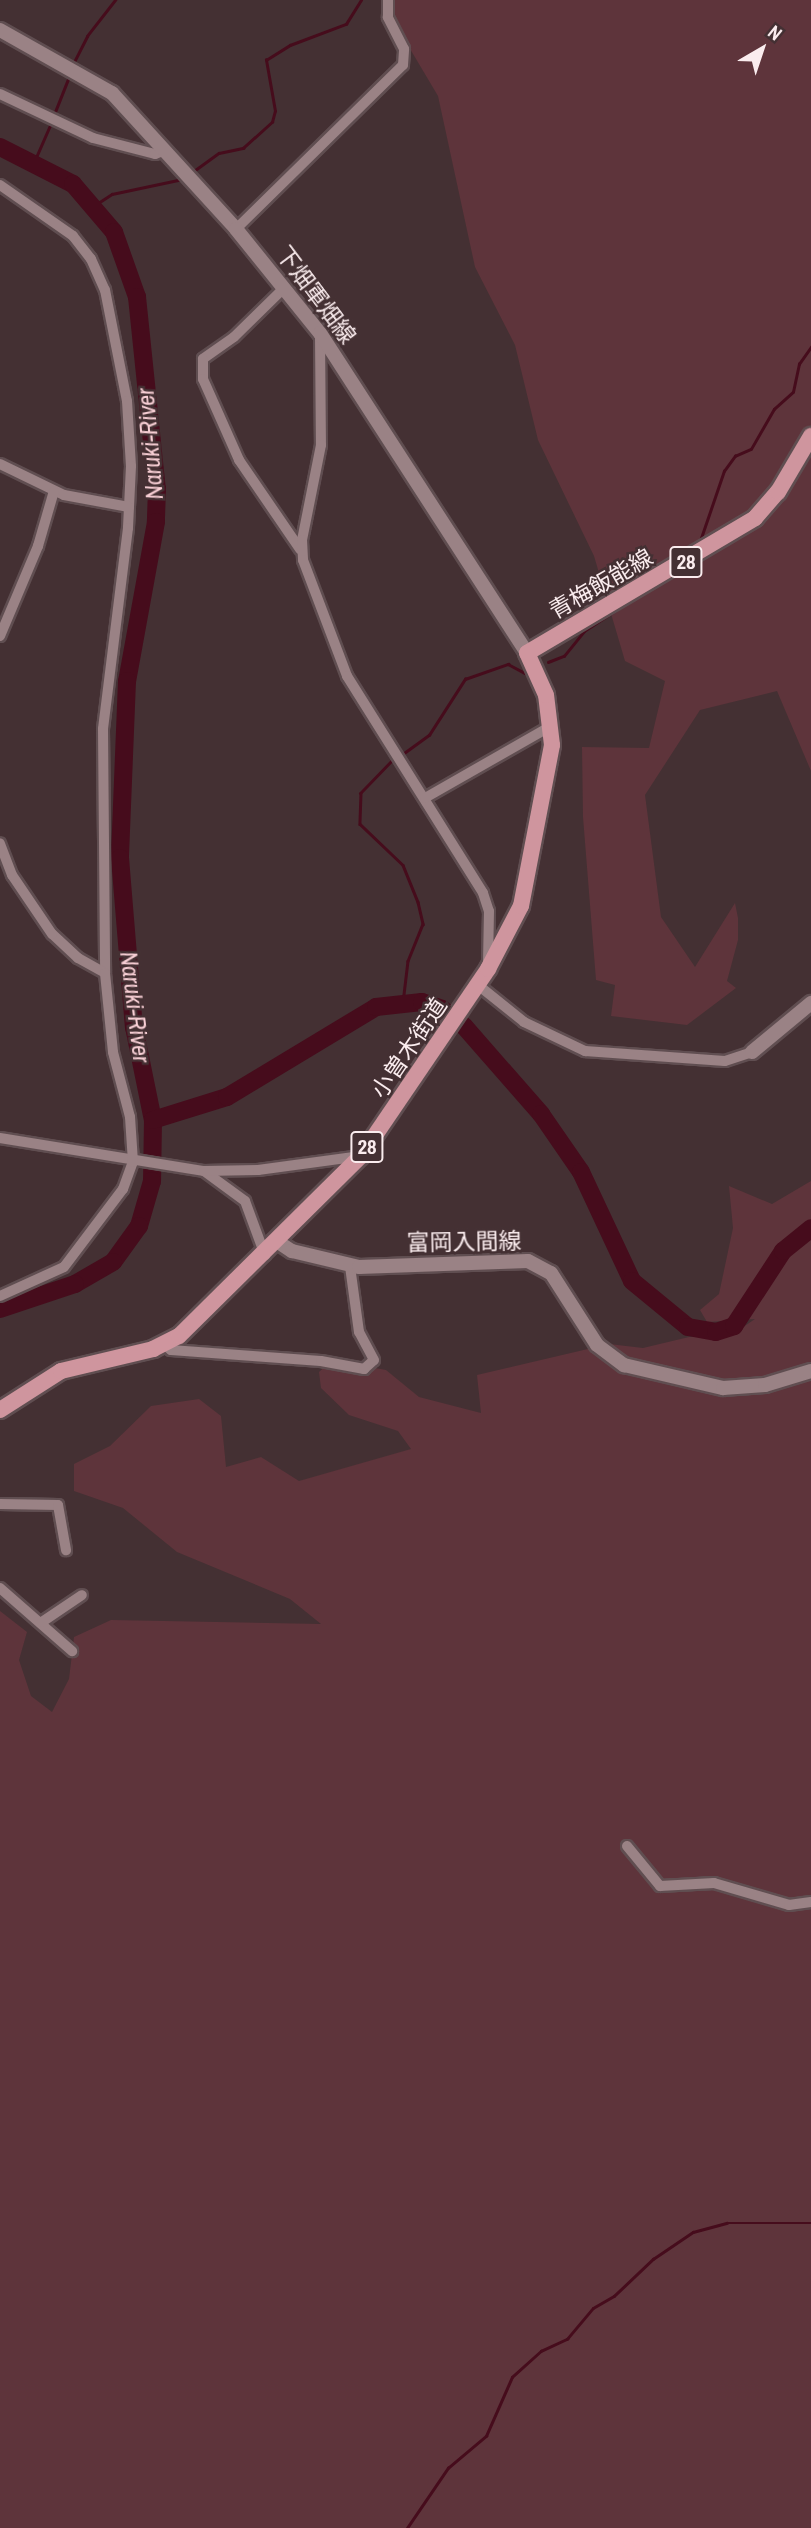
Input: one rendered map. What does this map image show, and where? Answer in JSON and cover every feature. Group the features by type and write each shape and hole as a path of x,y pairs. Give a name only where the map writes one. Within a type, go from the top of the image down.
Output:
{"main road":[{"name":"下畑軍畑線","path":"0,30 112,93 236,229 320,333 527,653"},
{"name":"青梅飯能線","path":"527,653 755,518 778,492 811,436"},
{"name":"小曽木街道","path":"0,1410 61,1371 164,1344 193,1324 278,1242 361,1156 476,988 521,906 551,764 551,726 546,695 527,653"},
{"path":"752,1052 811,1003"},
{"name":"富岡入間線","path":"278,1242 292,1251 350,1266 528,1261 556,1278 597,1345 624,1365 723,1388 765,1385 811,1370"}],"street":[{"path":"236,229 403,65 404,49 388,17 388,0"},
{"path":"0,94 93,138 155,154 165,150"},
{"path":"0,186 73,236 91,259 105,290 127,401 130,507 104,718 105,973 113,1052 130,1117 133,1162 123,1189 64,1267 0,1296"},
{"path":"284,288 234,337 203,359 203,379 239,460 302,552 320,613 347,676 487,902 488,969"},
{"path":"302,552 321,445 320,333"},
{"path":"0,464 54,491 130,507"},
{"path":"0,636 38,546 54,491"},
{"path":"425,798 551,726"},
{"path":"0,843 12,875 51,934 78,958 105,973"},
{"path":"476,988 524,1022 584,1051 725,1061 752,1052"},
{"path":"0,1138 133,1162 145,1161 204,1171 258,1170 361,1156"},
{"path":"204,1171 245,1201 265,1255"},
{"path":"164,1344 171,1350 321,1361 364,1369 374,1360 359,1332 350,1266"},
{"path":"0,1504 58,1505 66,1550"},
{"path":"0,1588 27,1615 42,1622 72,1651"},
{"path":"42,1622 82,1595"},
{"path":"627,1846 660,1886 714,1883 789,1905 811,1902"}],"shaded area":[{"path":"381,0 811,0 811,771 777,691 700,710 645,795 661,917 695,967 735,903 738,918 738,940 727,981 736,988 687,1025 611,1016 615,985 596,980 583,817 582,747 649,748 665,681 625,661 594,556 538,440 515,345 475,267 438,96"},
{"path":"811,1181 811,2528 0,2528 0,1611 27,1632 19,1660 31,1696 52,1712 69,1679 74,1637 111,1620 321,1624 290,1599 177,1552 123,1508 74,1491 74,1464 110,1446 151,1406 199,1399 221,1416 226,1467 261,1457 299,1481 411,1449 398,1431 349,1415 321,1388 319,1372 332,1360 386,1370 419,1397 481,1413 477,1375 609,1344 643,1348 689,1337 730,1336 755,1319 707,1322 700,1310 719,1294 733,1228 729,1186 772,1204"}],"waterway":[{"path":"73,64 87,36 115,0"},
{"path":"191,173 219,153 243,148 272,122 275,111 266,60 290,45 346,24 361,0"},
{"path":"53,117 70,74"},
{"path":"34,162 51,123"},
{"name":"Naruki-River","path":"0,147 73,184 114,232 137,297 157,489 156,522 127,681 120,858 134,1027 153,1120 152,1181 139,1226 113,1262 75,1284 0,1309"},
{"path":"95,205 112,194 183,179"},
{"path":"639,576 700,541 724,471 735,456 751,449 774,409 793,392 799,364 811,347"},
{"path":"548,662 564,656 584,631 647,590"},
{"path":"404,753 429,735 465,679 508,664 525,673"},
{"path":"392,761 361,793 360,824 403,865 418,902 423,924 408,961 403,1003"},
{"name":"Naruki-River","path":"153,1120 227,1097 376,1007 422,1002 442,1009 464,1026 541,1114 581,1172 632,1281 688,1327 716,1332 734,1326 783,1251 811,1228"},
{"path":"407,2528 448,2468 486,2436 512,2377 541,2351 567,2339 593,2308 614,2296 653,2259 693,2232 727,2223 811,2223"}]}
